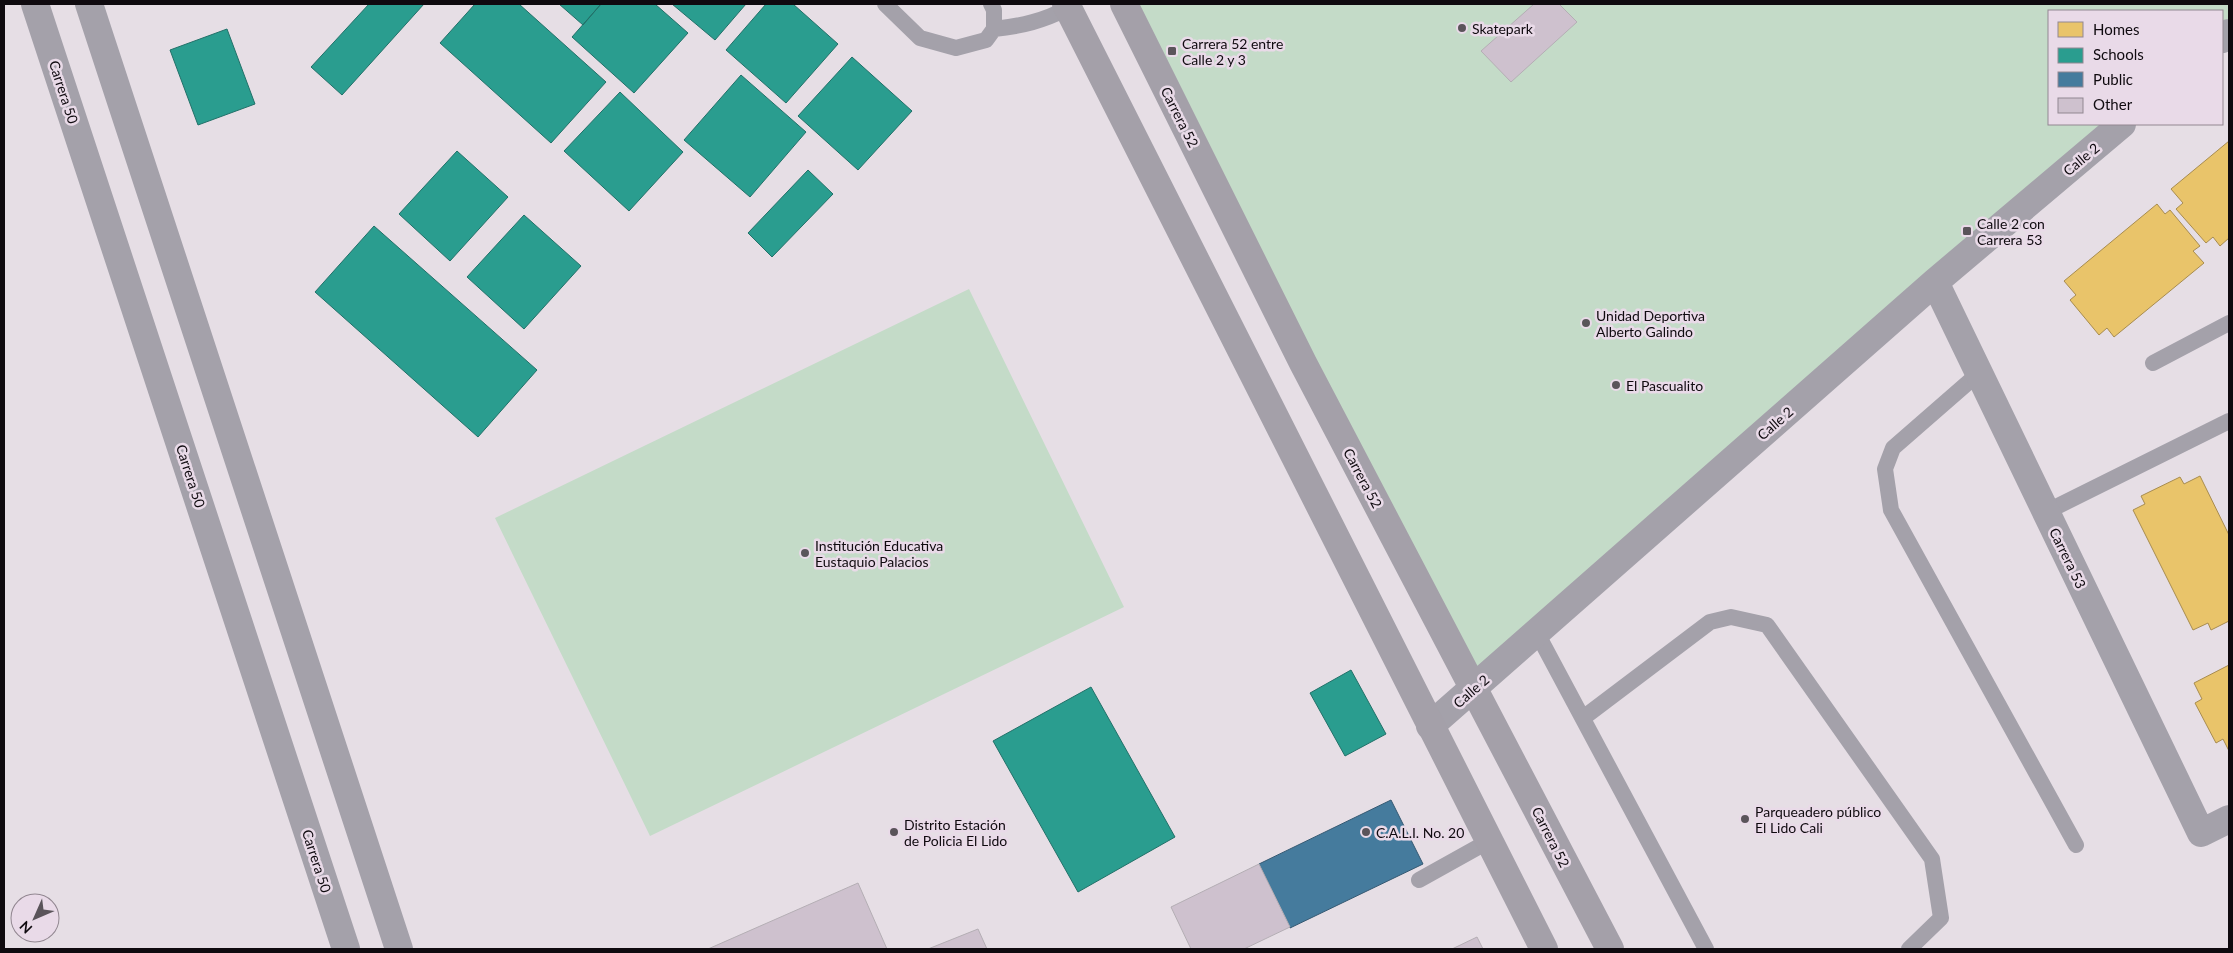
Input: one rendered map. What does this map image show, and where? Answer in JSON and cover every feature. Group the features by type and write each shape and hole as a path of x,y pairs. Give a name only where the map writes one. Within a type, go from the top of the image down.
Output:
{"main road":[{"name":"Carrera 52","path":"1124,4 1303,363 1610,949"},
{"path":"1067,6 1544,949"}],"street":[{"name":"Carrera 50","path":"35,4 346,949"},
{"path":"89,4 399,949"},
{"name":"Calle 2","path":"1430,726 1935,282 2121,125"},
{"name":"Carrera 53","path":"1935,282 2201,833 2229,819"}],"lane":[{"path":"885,4 920,38 956,48 986,40 994,29 994,10 991,4"},
{"path":"994,29 1020,26 1045,20 1067,6"},
{"path":"2153,363 2229,323"},
{"path":"1979,373 1893,448 1885,469 1891,510 2076,845"},
{"path":"2046,512 2229,421"},
{"path":"1582,718 1710,622 1731,617 1766,625 1932,859 1941,918 1909,949"},
{"path":"1537,633 1706,949"},
{"path":"1418,880 1489,841"}],"green space":[{"name":"Unidad Deportiva Alberto Galindo","path":"1124,4 2229,4 2229,33 2223,38 2223,10 2048,10 2048,125 2121,125 1474,689"},
{"path":"969,289 1124,607 650,836 495,518"}],"building: Homes":[{"path":"2229,141 2229,238 2220,246 2213,237 2206,243 2176,209 2183,203 2171,189"},
{"path":"2157,204 2165,214 2170,210 2200,246 2193,251 2204,263 2114,337 2107,328 2099,335 2070,300 2076,295 2064,281"},
{"path":"2200,476 2229,535 2229,621 2211,630 2208,623 2193,630 2133,510 2145,504 2141,496 2180,477 2184,484"},
{"path":"2229,665 2229,751 2223,739 2216,743 2195,703 2202,699 2194,683"}],"building: Schools":[{"path":"369,4 424,4 342,95 311,67"},
{"path":"475,4 519,4 606,82 551,143 440,43"},
{"path":"559,4 601,4 583,25"},
{"path":"601,4 655,4 688,33 634,93 572,37"},
{"path":"672,4 746,4 715,40"},
{"path":"766,4 793,4 838,44 786,103 726,50"},
{"path":"227,29 255,104 198,125 170,50"},
{"path":"852,57 912,111 858,170 798,116"},
{"path":"741,75 806,132 750,197 684,140"},
{"path":"620,92 683,152 629,211 564,151"},
{"path":"457,151 508,197 450,261 399,214"},
{"path":"808,170 833,194 772,257 748,233"},
{"path":"524,215 581,266 524,329 467,277"},
{"path":"374,226 537,370 478,437 315,292"},
{"path":"1351,670 1386,734 1345,756 1310,693"},
{"path":"1091,687 1175,837 1078,892 993,741"}],"building: Public":[{"name":"C.A.L.I. No. 20","path":"1391,800 1423,864 1290,928 1259,864"}],"building: Other":[{"path":"1534,4 1559,4 1577,22 1511,82 1481,51"},
{"path":"1259,864 1290,927 1244,949 1191,949 1171,907"},
{"path":"858,883 887,949 708,949"},
{"path":"978,929 987,949 928,949"},
{"path":"1477,937 1483,949 1452,949"}],"place":[{"name":"Skatepark","path":"1462,28"},
{"name":"Carrera 52 entre Calle 2 y 3","path":"1172,51"},
{"name":"Calle 2 con Carrera 53","path":"1967,231"},
{"name":"Unidad Deportiva Alberto Galindo","path":"1586,323"},
{"name":"El Pascualito","path":"1616,385"},
{"name":"Institución Educativa Eustaquio Palacios","path":"805,553"},
{"name":"Parqueadero público El Lido Cali","path":"1745,819"},
{"name":"Distrito Estación de Policia El Lido","path":"894,832"},
{"name":"C.A.L.I. No. 20","path":"1366,832"}]}
